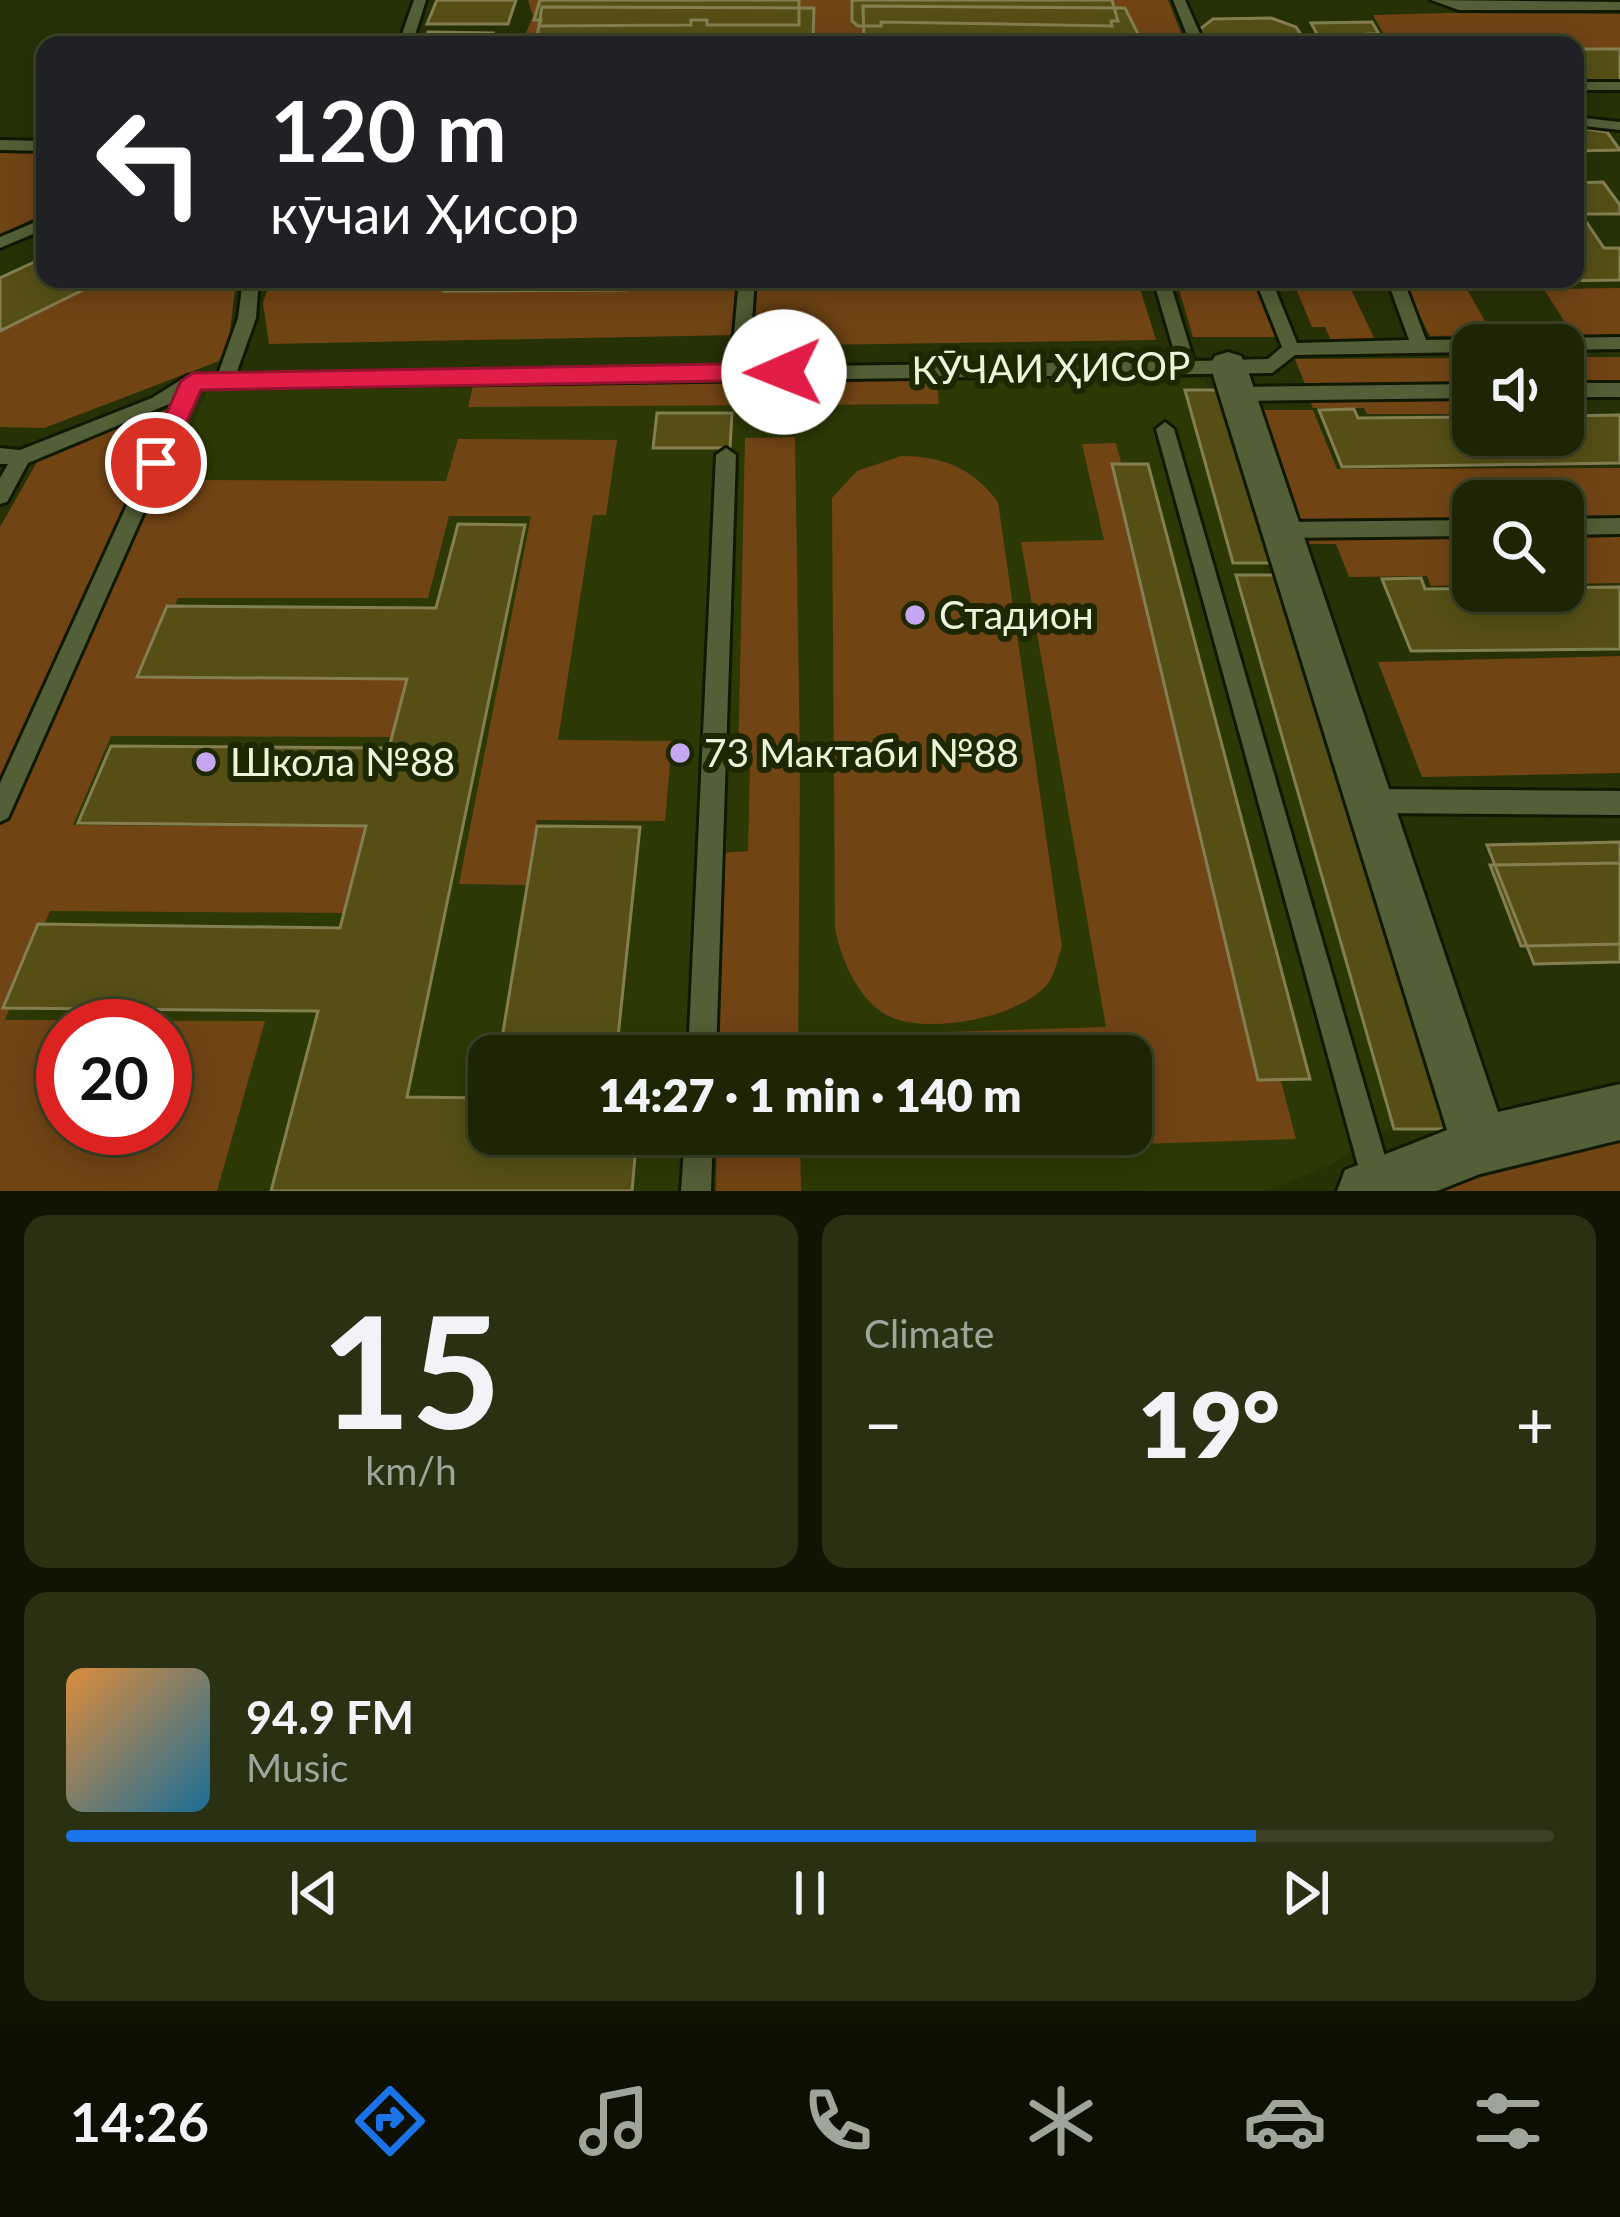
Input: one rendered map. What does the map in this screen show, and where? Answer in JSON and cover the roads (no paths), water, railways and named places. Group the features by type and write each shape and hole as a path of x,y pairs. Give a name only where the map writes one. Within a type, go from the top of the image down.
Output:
{"street":[{"path":"1217,375 1281,530 1480,1145"},
{"path":"1366,1191 1480,1145 1620,1112"}],"lane":[{"path":"408,36 420,0"},
{"path":"1179,0 1194,36"},
{"path":"1437,0 1459,6 1620,6"},
{"path":"1584,86 1620,86"},
{"path":"1584,122 1620,126"},
{"path":"0,145 36,146"},
{"path":"0,243 36,227"},
{"path":"225,380 247,318 250,288"},
{"path":"740,372 746,288"},
{"path":"1165,288 1217,375"},
{"path":"1267,288 1292,349"},
{"path":"1398,288 1419,344"},
{"path":"1217,375 1272,366 1292,349 1620,343"},
{"name":"КӮЧАИ ҲИСОР","path":"0,496 11,457 158,403 193,381 740,372 1217,375"},
{"path":"1217,375 1452,390"},
{"path":"0,810 193,381"},
{"path":"1584,390 1620,390"},
{"path":"1165,429 1380,1191"},
{"path":"703,1035 726,455"},
{"path":"1584,526 1620,526"},
{"path":"1281,530 1452,528"},
{"path":"1369,801 1620,803"},
{"path":"696,1191 698,1155"}],"place":[{"name":"Стадион","path":"915,615"},
{"name":"73 Мактаби №88","path":"680,753"},
{"name":"Школа №88","path":"206,762"}]}
